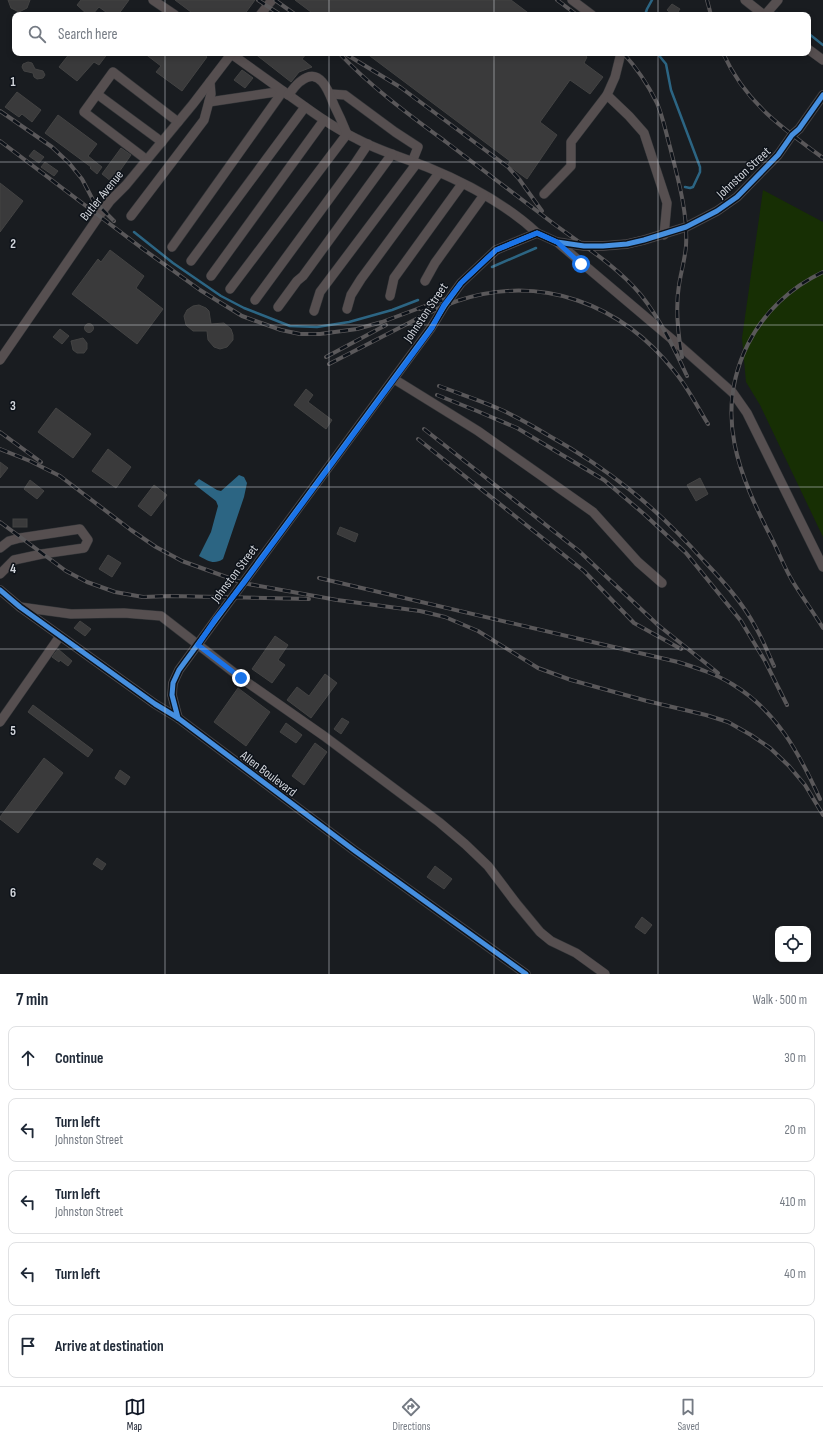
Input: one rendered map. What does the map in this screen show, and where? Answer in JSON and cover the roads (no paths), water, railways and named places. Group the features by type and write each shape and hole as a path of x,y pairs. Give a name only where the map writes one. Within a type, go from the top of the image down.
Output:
{"street":[{"path":"153,0 171,12"},
{"path":"262,12 272,0"},
{"path":"572,0 588,12"},
{"path":"745,0 761,12"},
{"path":"768,12 778,0"},
{"path":"811,51 823,60"},
{"name":"Butler Avenue","path":"0,360 99,216 162,142 229,56"},
{"path":"235,56 305,107 347,134 439,173 484,195 525,222 537,233"},
{"path":"544,194 571,166 571,142 607,95 615,77 620,56"},
{"path":"147,160 84,112 113,72 178,122"},
{"path":"172,247 286,93 301,81 314,77 321,80 331,94 347,134"},
{"path":"131,216 204,120 211,94 210,82"},
{"path":"209,102 286,93"},
{"path":"97,94 162,142"},
{"path":"314,311 320,292 415,163 418,147 345,96 331,94"},
{"path":"607,95 630,116 644,133 667,203 664,235"},
{"name":"Johnston Street","path":"178,718 172,695 173,683 179,670 432,328 444,305 461,283 496,250 537,233 557,242 584,246 627,244 664,235 686,227 717,211 737,197 778,155 823,95"},
{"path":"191,261 305,107"},
{"path":"211,276 324,120"},
{"path":"230,289 347,134"},
{"path":"255,300 368,144"},
{"path":"278,307 392,154"},
{"path":"347,309 351,295 361,279 439,173"},
{"path":"390,296 394,278 462,184"},
{"path":"425,281 435,263 484,195"},
{"path":"557,242 734,393 751,420 823,567"},
{"path":"394,379 478,431 593,512 638,562 662,583"},
{"path":"0,548 9,541 20,538 80,529 88,540 84,548 14,560 0,574"},
{"name":"Allen Boulevard","path":"0,590 20,607 155,704 178,718 355,851 526,974"},
{"path":"20,607 71,614 124,613 161,616 241,678 324,736 439,822 488,866 540,932 551,941 576,953 605,974"},
{"path":"0,722 60,636"}],"water":[{"path":"239,475 244,477 247,483 244,497 223,559 217,562 208,561 199,556 211,532 218,506 216,501 194,484 199,479 221,491"}],"waterway":[{"path":"646,12 652,0"},
{"path":"811,35 823,45"},
{"path":"659,56 666,64 671,90 700,167 700,172 693,187 685,187"},
{"path":"134,232 173,263 221,296 244,308 290,326 317,327 349,322 392,310 418,300"},
{"path":"492,267 536,248"}],"railway":[{"path":"258,0 276,12"},
{"path":"275,0 292,12"},
{"path":"557,0 573,12"},
{"path":"707,0 710,12"},
{"path":"342,56 377,89 622,275 641,295 654,314 672,344 687,376"},
{"path":"349,56 400,87 508,167 519,179 542,211"},
{"path":"626,56 642,77 657,103 682,196 686,246 679,285 677,312 682,357"},
{"path":"725,56 742,86 753,100 779,124 823,158"},
{"path":"0,111 52,147 69,163 82,179 93,200 114,221"},
{"path":"0,141 143,249 200,290 242,316 281,330 300,334 320,334 357,329 382,322 425,306"},
{"path":"823,272 811,278 789,293 762,321 748,344 738,370 732,395 734,444 749,491 790,577 823,628"},
{"path":"329,364 424,315 457,301 488,293 519,291 549,293 578,300 605,312 630,328 654,348 680,378 708,424"},
{"path":"420,309 448,298"},
{"path":"326,357 386,325"},
{"path":"439,386 496,407 525,422 591,461 631,490 686,541 732,593 751,619 774,666"},
{"path":"437,395 517,428 604,480 644,514 686,553 741,621 765,661 787,705"},
{"path":"424,429 579,551 658,625 718,673"},
{"path":"0,432 41,462"},
{"path":"418,439 584,571 634,623 681,649"},
{"path":"0,449 30,461 60,476 131,530 156,547 182,561 243,583 337,600 420,611 445,617 478,631 538,668 571,680 728,722 770,748 789,766 805,785 823,815"},
{"path":"0,522 66,571 87,582 115,592 143,597 170,596 309,599"},
{"path":"319,578 678,662 713,674 726,680 748,695 774,720 785,734 804,765 820,799"}]}
